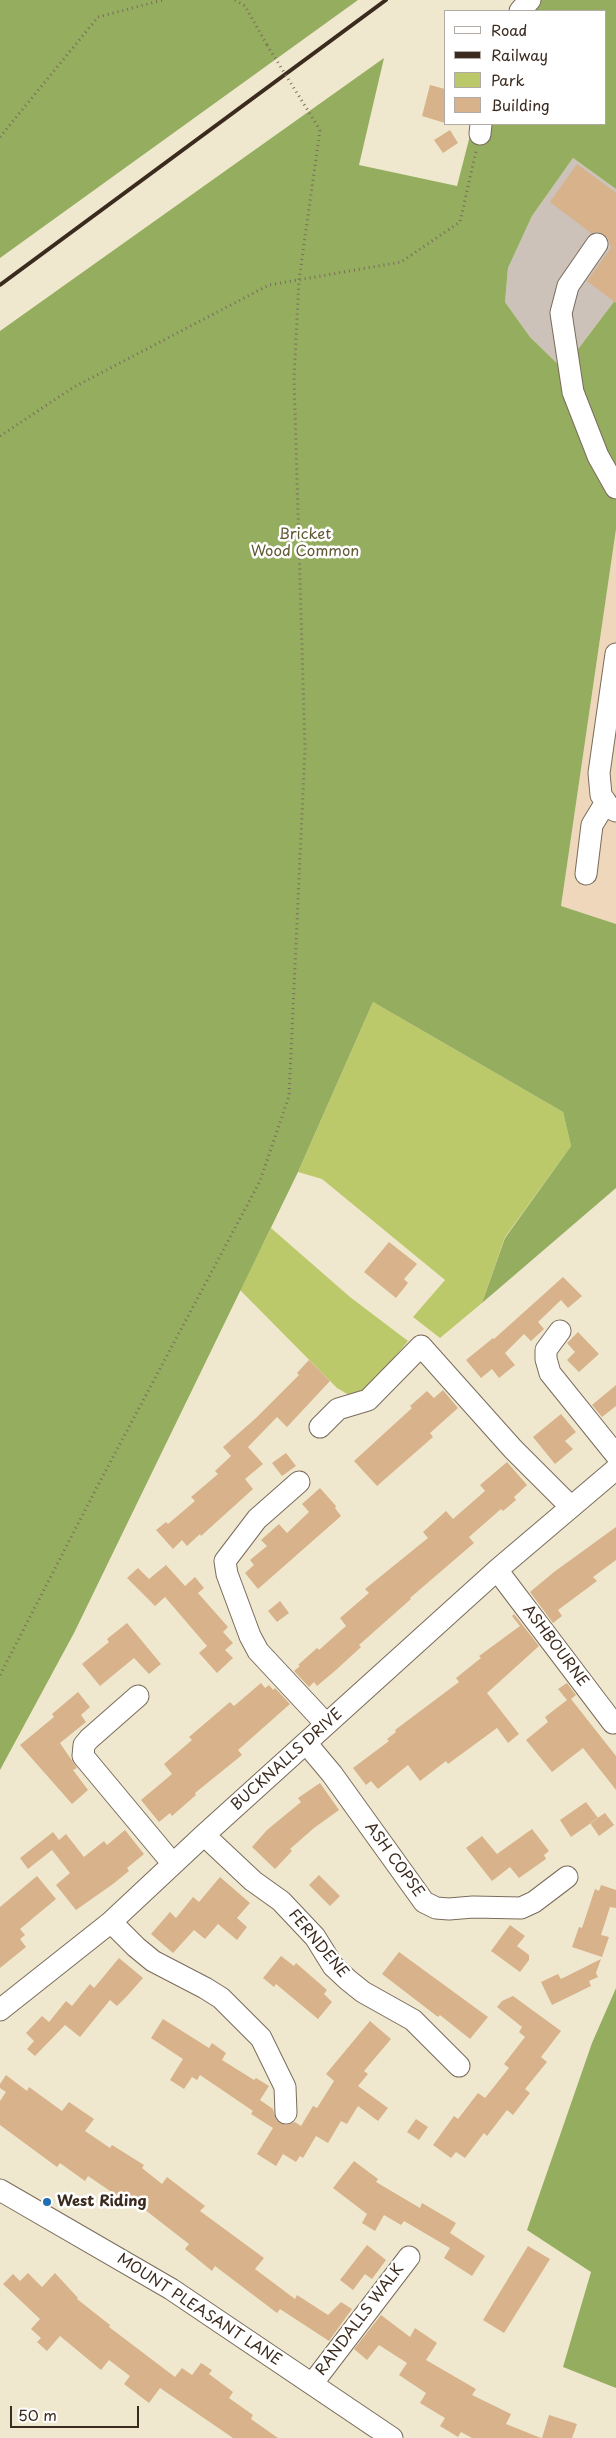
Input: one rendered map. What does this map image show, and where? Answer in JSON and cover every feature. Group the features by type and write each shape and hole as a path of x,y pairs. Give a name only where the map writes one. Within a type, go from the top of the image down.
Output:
{"street":[{"path":"521,10 530,0"},
{"path":"597,244 568,286 561,313 574,392 598,456 616,488"},
{"path":"586,874 592,825 611,806 601,795 599,773 616,654"},
{"path":"560,1331 546,1350 546,1359 550,1373 616,1456"},
{"path":"320,1426 338,1409 368,1400 421,1346 513,1450 570,1506"},
{"name":"BUCKNALLS DRIVE","path":"0,2010 111,1922 204,1835 497,1570 570,1506 616,1469"},
{"path":"299,1482 257,1519 225,1561 227,1574 258,1651 326,1724"},
{"name":"ASHBOURNE","path":"497,1570 613,1723"},
{"path":"138,1696 89,1739 84,1745 84,1756 173,1864"},
{"name":"ASH COPSE","path":"306,1744 341,1786 424,1902 436,1908 449,1909 473,1906 521,1908 534,1902 567,1876"},
{"name":"FERNDENE","path":"204,1835 253,1881 281,1901 315,1937 333,1966 348,1980 363,1992 413,2020 459,2066"},
{"path":"111,1922 136,1947 154,1961 220,1998 261,2038 285,2087 286,2113"},
{"name":"MOUNT PLEASANT LANE","path":"0,2190 171,2289 392,2438"},
{"name":"RANDALLS WALK","path":"312,2384 409,2257"}],"path":[{"path":"0,136 98,17 163,0"},
{"path":"0,1675 97,1486 260,1181 289,1096 304,749 294,378 299,280 320,130 245,6 235,0"},
{"path":"245,6 249,0"},
{"path":"0,436 74,387 268,285 401,262 460,222 480,129"}],"shaded area":[{"path":"573,158 616,189 616,299 563,369 530,337 505,302 508,268 532,216"},
{"path":"616,529 616,924 561,906"}],"green space":[{"path":"0,0 358,0 0,258"},
{"name":"Bricket Wood Common","path":"524,0 616,0 616,189 573,158 532,216 508,268 505,302 530,337 563,369 616,299 616,529 561,906 616,924 616,1188 482,1303 505,1238 571,1146 563,1112 373,1002 298,1172 74,1633 0,1770 0,331 384,58 359,165 457,186 473,125 606,125 606,10 515,10"},
{"path":"373,1002 563,1112 571,1146 505,1237 482,1303 440,1338 413,1317 445,1280 322,1179 298,1172"},
{"path":"271,1228 350,1297 408,1341 365,1393 349,1395 337,1388 240,1290"},
{"path":"616,1988 616,2388 563,2367 591,2272 527,2230 592,2043"}],"building":[{"path":"430,85 444,89 444,123 422,116"},
{"path":"450,130 458,143 443,153 434,140"},
{"path":"577,164 616,193 616,303 587,281 611,248 608,238 598,232 591,233 550,202"},
{"path":"389,1242 417,1264 404,1279 408,1283 396,1298 364,1272"},
{"path":"563,1277 582,1296 568,1308 561,1300 538,1322 544,1329 531,1341 524,1334 505,1353 515,1365 499,1378 492,1369 481,1378 466,1360 494,1339"},
{"path":"578,1332 599,1354 579,1372 567,1360 575,1352 567,1343"},
{"path":"309,1360 330,1381 287,1427 277,1417 248,1447 263,1464 245,1479 253,1489 201,1536 200,1534 187,1546 182,1540 173,1549 156,1530 166,1522 168,1524 195,1501 191,1497 218,1474 215,1471 231,1456 223,1447 256,1418 299,1375 297,1373"},
{"path":"616,1385 616,1406 602,1417 592,1405"},
{"path":"443,1390 458,1408 430,1433 433,1437 377,1486 354,1461 412,1408 410,1406 427,1391 434,1398"},
{"path":"561,1414 576,1432 565,1441 573,1449 555,1464 533,1437"},
{"path":"286,1453 296,1466 282,1476 272,1463"},
{"path":"507,1462 527,1485 514,1497 516,1500 503,1511 501,1509 469,1537 474,1543 410,1598 359,1645 361,1647 336,1670 317,1686 314,1682 309,1687 294,1671 300,1666 298,1665 317,1648 319,1650 346,1626 340,1618 369,1593 365,1589 428,1538 423,1532 446,1511 453,1519 485,1491 480,1485"},
{"path":"320,1488 336,1506 335,1508 341,1516 258,1589 245,1573 254,1565 250,1560 267,1546 261,1540 279,1524 287,1533 309,1512 302,1504"},
{"path":"616,1527 616,1560 593,1577 597,1581 558,1610 562,1616 553,1623 530,1592"},
{"path":"166,1565 185,1586 195,1577 204,1588 198,1593 228,1627 223,1632 233,1643 225,1650 233,1658 217,1673 199,1653 207,1646 165,1597 155,1606 127,1578 138,1568 149,1579"},
{"path":"280,1601 289,1613 277,1622 268,1611"},
{"path":"514,1614 539,1646 487,1693 519,1734 508,1743 497,1728 448,1764 446,1761 420,1781 408,1765 378,1789 371,1781 366,1785 353,1768 389,1741 387,1739 396,1732 395,1730 459,1682 456,1678 481,1658 479,1656 520,1626 512,1616"},
{"path":"127,1623 161,1664 149,1674 134,1658 100,1686 82,1664 109,1642 107,1639"},
{"path":"261,1683 265,1688 269,1685 273,1690 275,1688 290,1704 238,1750 242,1755 195,1793 196,1795 172,1816 170,1813 159,1822 141,1800 172,1774 164,1764 192,1740 189,1737 230,1702 234,1706"},
{"path":"567,1683 576,1695 571,1699 616,1756 616,1790 583,1748 552,1772 526,1740 548,1722 545,1717 567,1700 558,1689"},
{"path":"78,1692 90,1707 81,1715 86,1722 60,1743 77,1768 73,1770 88,1790 72,1804 20,1745 54,1717 52,1714"},
{"path":"320,1783 339,1810 290,1849 292,1851 275,1869 252,1847 267,1830 301,1802 298,1798"},
{"path":"586,1802 598,1818 571,1837 560,1820"},
{"path":"605,1813 614,1825 599,1836 590,1823"},
{"path":"532,1829 549,1851 544,1855 546,1859 519,1878 510,1867 492,1881 466,1848 482,1836 497,1854"},
{"path":"125,1830 144,1854 127,1868 129,1871 76,1910 56,1885 70,1873 52,1850 28,1869 20,1858 53,1832 59,1840 66,1834 84,1857 104,1841 107,1845"},
{"path":"319,1875 340,1896 330,1906 309,1885"},
{"path":"37,1876 56,1899 20,1929 25,1935 20,1939 26,1947 0,1968 0,1907"},
{"path":"220,1877 250,1903 237,1918 247,1927 237,1940 218,1924 205,1939 194,1930 173,1953 151,1934 170,1912 176,1918 193,1897 199,1902"},
{"path":"601,1885 616,1890 616,1908 610,1907 601,1935 609,1937 602,1957 572,1947 579,1927 582,1928 595,1889 599,1891"},
{"path":"510,1925 525,1936 517,1946 529,1955 529,1960 520,1972 491,1951"},
{"path":"399,1952 488,2017 470,2039 382,1974"},
{"path":"281,1956 294,1966 296,1963 327,1990 324,1994 332,2002 318,2019 276,1984 274,1987 263,1978"},
{"path":"119,1958 143,1978 117,2006 110,2000 80,2037 65,2025 35,2056 27,2049 34,2041 26,2033 42,2016 49,2022 66,2001 72,2006 90,1984 94,1988"},
{"path":"601,1959 596,1973 598,1977 589,1981 591,1986 552,2005 541,1982 558,1974 561,1979"},
{"path":"513,1996 561,2031 541,2057 547,2062 525,2089 530,2093 513,2115 507,2110 487,2136 484,2133 465,2158 456,2152 451,2158 433,2145 454,2116 458,2119 478,2093 485,2098 509,2068 504,2064 525,2037 519,2032 522,2027 497,2007 502,2001"},
{"path":"163,2019 209,2048 212,2043 226,2053 222,2060 254,2080 256,2078 269,2086 260,2100 273,2109 276,2120 286,2125 295,2122 301,2126 313,2106 317,2108 334,2081 326,2074 370,2021 391,2039 364,2071 368,2074 358,2086 388,2108 378,2121 358,2106 347,2124 341,2121 328,2143 316,2136 303,2158 300,2156 296,2162 283,2154 276,2166 257,2154 273,2128 251,2114 253,2111 200,2075 197,2080 192,2077 184,2089 170,2080 183,2059 151,2038"},
{"path":"6,2075 27,2091 29,2087 62,2111 69,2102 94,2119 85,2131 110,2148 112,2145 144,2165 142,2168 162,2184 167,2177 205,2206 200,2211 264,2258 255,2269 295,2299 297,2295 328,2315 341,2302 352,2309 329,2341 280,2309 277,2313 215,2266 212,2271 185,2249 189,2244 122,2192 119,2197 88,2176 85,2181 60,2163 57,2167 0,2125 0,2101 6,2092 0,2088 0,2084"},
{"path":"416,2119 428,2127 419,2140 407,2132"},
{"path":"354,2161 378,2179 376,2182 420,2208 422,2203 456,2223 450,2233 485,2256 472,2276 444,2258 450,2248 404,2221 401,2225 384,2215 375,2231 362,2223 367,2214 333,2188"},
{"path":"367,2245 386,2260 372,2279 365,2274 353,2290 340,2280"},
{"path":"528,2246 550,2259 504,2333 483,2320"},
{"path":"28,2273 42,2287 55,2273 77,2299 110,2325 109,2327 175,2377 182,2368 192,2375 201,2363 212,2370 209,2374 233,2392 229,2398 253,2415 251,2419 278,2438 233,2438 160,2388 149,2403 124,2384 130,2376 109,2360 101,2370 60,2336 47,2351 37,2342 41,2338 31,2329 40,2319 3,2284 13,2274 20,2281"},
{"path":"381,2315 410,2337 415,2328 437,2343 426,2360 476,2389 472,2395 511,2414 506,2424 541,2438 472,2438 461,2432 458,2437 440,2426 445,2418 420,2403 426,2393 399,2375 407,2363 379,2345 367,2360 354,2349"},
{"path":"549,2415 577,2424 572,2438 542,2438"}],"railway":[{"path":"0,285 386,0"}],"place":[{"name":"West Riding","path":"47,2202"}]}
